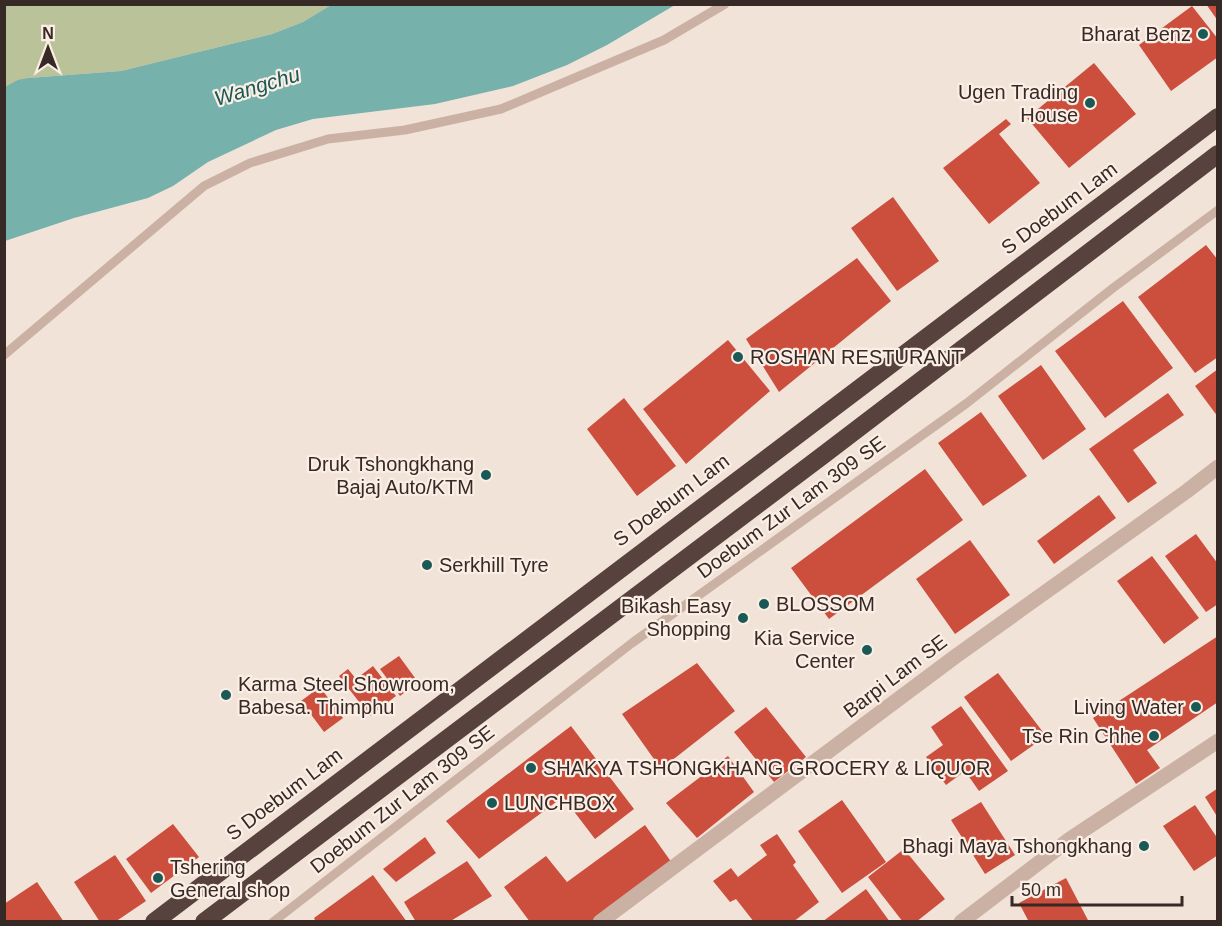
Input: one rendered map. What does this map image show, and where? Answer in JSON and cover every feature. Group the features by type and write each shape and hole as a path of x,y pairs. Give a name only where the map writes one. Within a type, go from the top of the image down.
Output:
{"highway":[{"name":"S Doebum Lam","path":"154,921 1218,117"},
{"path":"204,921 822,456 1218,154"}],"street":[{"name":"Barpi Lam SE","path":"600,921 947,663 1218,467"},
{"path":"961,921 1070,839 1218,741"}],"lane":[{"path":"4,355 204,186 250,164 328,139 405,130 501,109 664,40 725,4"},
{"name":"Doebum Zur Lam 309 SE","path":"273,921 632,643 968,403 1113,288 1218,210"}],"green space":[{"path":"4,5 331,5 303,22 272,34 121,71 28,78 5,87"}],"water":[{"name":"Wangchu","path":"331,5 675,5 607,45 567,65 513,86 435,104 313,119 276,130 208,162 173,186 148,198 74,218 5,241 5,87 28,78 121,71 272,34 303,22"}],"building":[{"path":"1206,4 1218,4 1218,21"},
{"path":"1192,6 1218,39 1218,57 1171,91 1139,45"},
{"path":"1094,63 1136,114 1069,168 1027,118"},
{"path":"1006,119 1011,124 999,134 1040,183 989,224 943,168"},
{"path":"893,197 939,261 897,291 851,228"},
{"path":"1206,245 1218,260 1218,357 1195,373 1138,297"},
{"path":"857,258 891,301 779,392 746,339"},
{"path":"1123,301 1173,368 1105,418 1055,351"},
{"path":"728,340 770,391 686,464 643,409"},
{"path":"1041,365 1086,429 1043,460 998,396"},
{"path":"1218,369 1218,417 1195,386"},
{"path":"1168,393 1184,415 1133,450 1157,483 1128,503 1089,449"},
{"path":"624,398 676,466 637,496 587,429"},
{"path":"981,412 1027,476 983,506 938,443"},
{"path":"925,469 963,520 829,619 791,568"},
{"path":"1099,495 1116,518 1054,564 1037,541"},
{"path":"1196,534 1218,564 1218,604 1206,612 1165,556"},
{"path":"970,540 1010,595 955,634 916,579"},
{"path":"1152,556 1199,618 1164,644 1117,581"},
{"path":"1218,636 1218,702 1147,750 1160,768 1136,784 1093,718"},
{"path":"399,656 418,682 400,696 380,669"},
{"path":"697,663 735,711 661,769 622,714"},
{"path":"373,666 396,696 370,716 339,676 348,669 356,679"},
{"path":"998,673 1046,736 1011,761 964,697"},
{"path":"320,687 343,718 324,732 301,701"},
{"path":"961,706 1008,771 979,791 965,771 946,785 926,757 943,745 931,727"},
{"path":"766,707 806,757 774,782 734,732"},
{"path":"571,726 634,809 595,839 563,797 479,859 446,821"},
{"path":"728,756 754,792 697,838 666,803"},
{"path":"1218,788 1218,818 1205,797"},
{"path":"842,800 886,862 842,893 798,831"},
{"path":"981,802 1015,855 985,874 951,820"},
{"path":"1195,805 1218,839 1218,855 1194,871 1163,826"},
{"path":"173,824 199,857 151,893 126,859"},
{"path":"645,825 672,863 595,922 530,922 504,887 546,856 567,882"},
{"path":"777,834 796,862 793,865 819,902 793,922 754,922 736,899 730,902 713,881 731,868 738,877 767,855 760,845"},
{"path":"425,837 436,853 396,882 383,869"},
{"path":"904,849 945,899 916,922 903,922 868,877"},
{"path":"115,855 146,901 115,922 100,922 74,882"},
{"path":"467,861 492,896 449,922 416,922 404,902"},
{"path":"373,875 407,922 316,922 314,918"},
{"path":"1066,878 1089,922 1029,922 1019,903"},
{"path":"37,882 64,922 4,922 4,904"},
{"path":"866,889 890,922 822,922"}],"place":[{"name":"Bharat Benz","path":"1203,34"},
{"name":"Ugen Trading House","path":"1090,103"},
{"name":"ROSHAN RESTURANT","path":"738,357"},
{"name":"Druk Tshongkhang Bajaj Auto/KTM","path":"486,475"},
{"name":"Serkhill Tyre","path":"427,565"},
{"name":"BLOSSOM","path":"764,604"},
{"name":"Bikash Easy Shopping","path":"743,618"},
{"name":"Kia Service Center","path":"867,650"},
{"name":"Karma Steel Showroom, Babesa. Thimphu","path":"226,695"},
{"name":"Living Water","path":"1196,707"},
{"name":"Tse Rin Chhe","path":"1154,736"},
{"name":"SHAKYA TSHONGKHANG GROCERY & LIQUOR","path":"531,768"},
{"name":"LUNCHBOX","path":"492,803"},
{"name":"Bhagi Maya Tshongkhang","path":"1144,846"},
{"name":"Tshering General shop","path":"158,878"}]}
